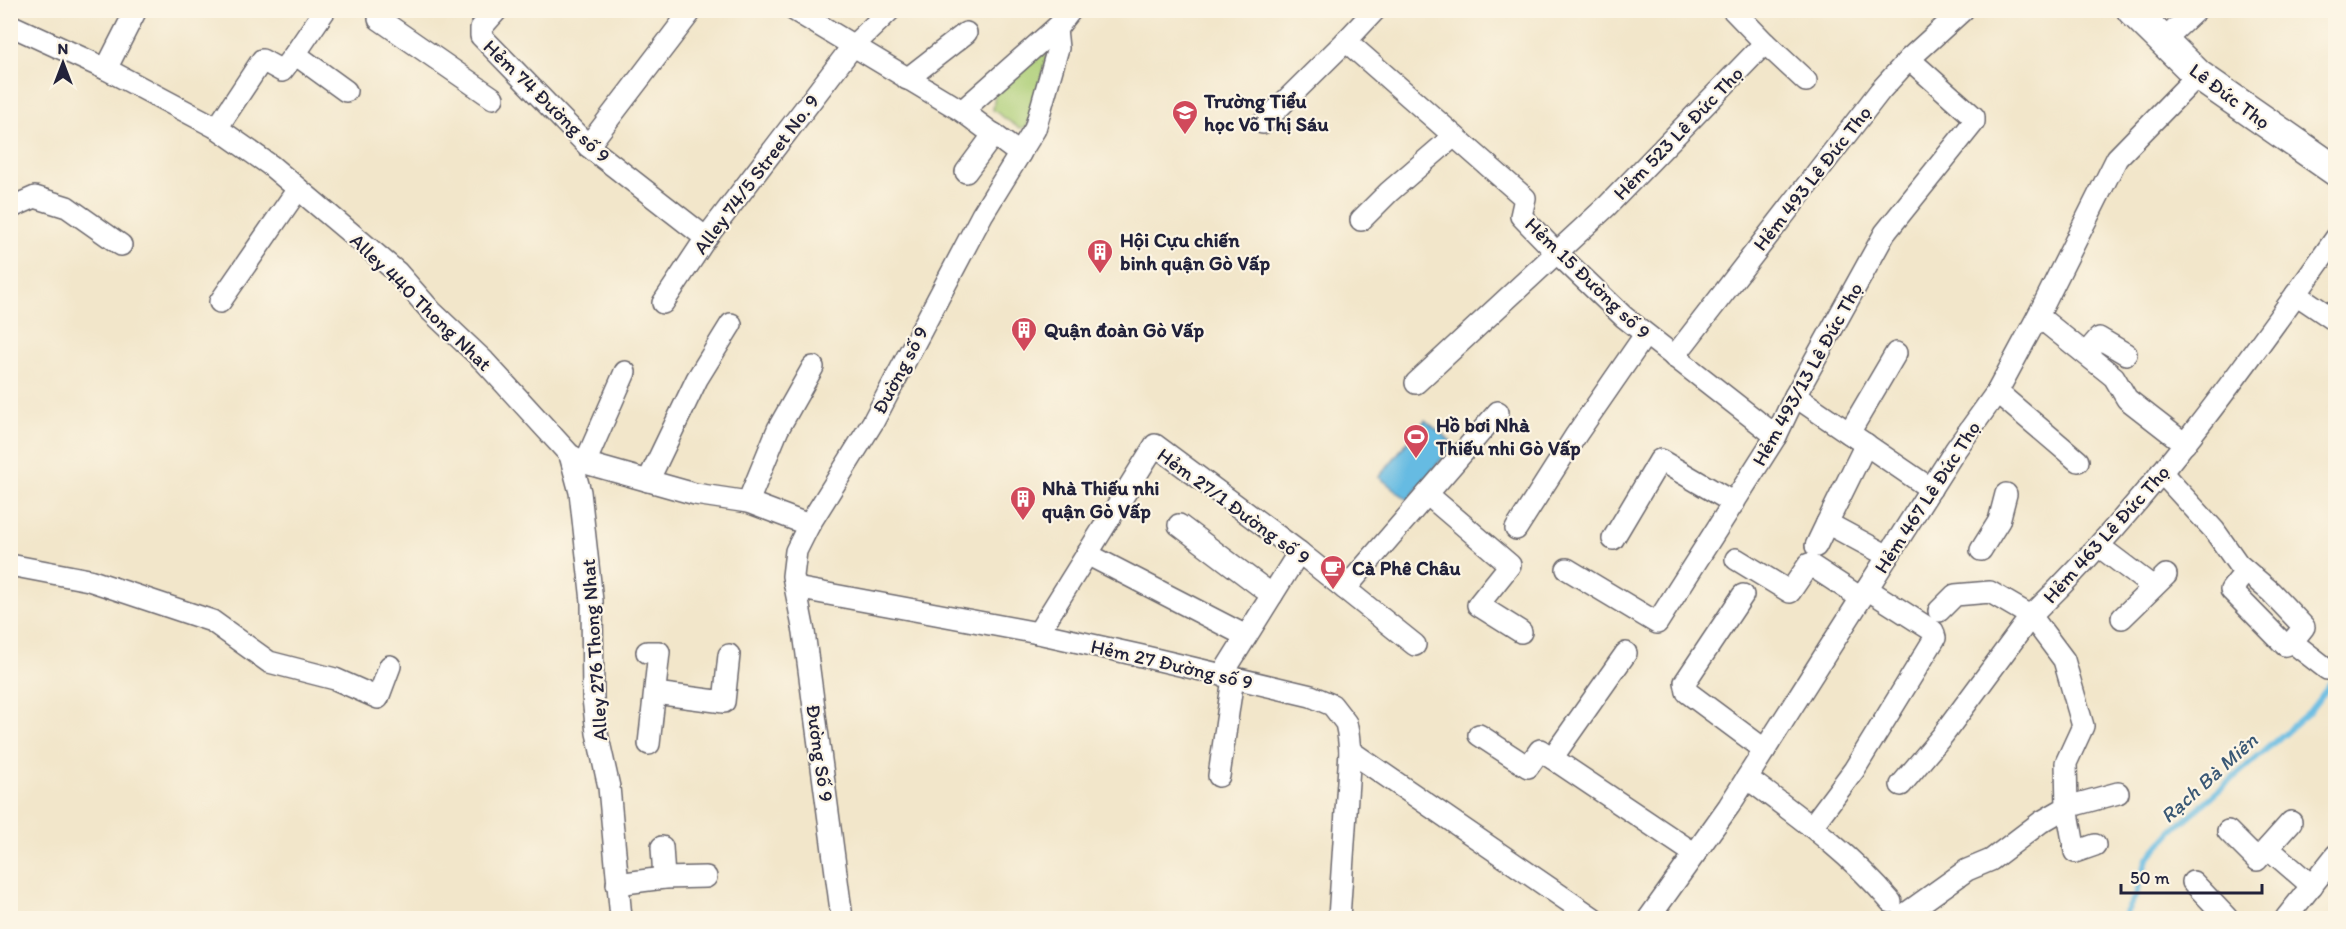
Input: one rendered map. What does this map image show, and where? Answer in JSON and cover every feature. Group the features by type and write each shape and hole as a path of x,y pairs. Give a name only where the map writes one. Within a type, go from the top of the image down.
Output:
{"main road":[{"name":"Lê Đức Thọ","path":"2132,10 2198,75 2336,171"}],"street":[{"path":"106,69 136,10"},
{"path":"217,128 261,60 282,71 325,10"},
{"name":"Hẻm 74 Đường số 9","path":"497,10 481,28 481,36 588,146 706,238"},
{"path":"588,146 692,10"},
{"path":"794,10 852,47 962,111 1020,154"},
{"name":"Alley 74/5 Street No. 9","path":"663,303 706,238 852,47 890,10"},
{"path":"962,111 1057,27 1071,10"},
{"path":"1263,123 1375,10"},
{"path":"1733,10 1806,81"},
{"name":"Hẻm 493 Lê Đức Thọ","path":"1674,357 1880,91 1910,59 1963,10"},
{"path":"2163,41 2196,10"},
{"path":"382,15 494,98"},
{"name":"Alley 440 Thong Nhat","path":"10,25 106,69 217,128 270,165 396,272 430,311 484,361 577,459"},
{"name":"Đường số 9","path":"796,588 793,576 796,551 809,525 873,422 982,215 1035,129 1058,48 1057,27"},
{"path":"907,79 966,33"},
{"name":"Hẻm 15 Đường số 9","path":"1346,41 1526,198 1521,216 1645,335 1776,436"},
{"name":"Hẻm 523 Lê Đức Thọ","path":"1416,383 1607,206 1765,43"},
{"path":"295,54 346,91"},
{"name":"Hẻm 493/13 Lê Đức Thọ","path":"1567,569 1657,623 1776,436 1795,396 1885,233 1974,123 1974,117 1910,59"},
{"name":"Hẻm 467 Lê Đức Thọ","path":"1649,918 1747,778 1931,489 1997,392 2038,316 2117,158 2198,75"},
{"path":"966,172 993,134"},
{"path":"1361,220 1389,192 1454,136"},
{"path":"220,302 298,189"},
{"path":"10,208 34,197 67,207 121,245"},
{"name":"Hẻm 463 Lê Đức Thọ","path":"2095,845 2075,852 2067,807 2066,763 2083,726 2064,660 2031,616 2100,547 2185,444 2239,376 2336,237"},
{"path":"2296,294 2336,321"},
{"path":"2038,316 2114,377 2127,399 2185,444"},
{"path":"648,481 697,379 731,324"},
{"path":"1516,529 1576,435 1645,335"},
{"path":"2086,353 2099,338 2126,354"},
{"path":"1816,546 1827,523 1857,439 1896,353"},
{"path":"748,502 778,429 813,367"},
{"path":"625,372 577,459 695,494 748,502 809,525"},
{"path":"1997,392 2078,461"},
{"path":"1795,396 1931,489"},
{"path":"1345,589 1498,412"},
{"name":"Hẻm 27/1 Đường số 9","path":"1038,633 1155,445 1299,552 1415,645"},
{"name":"Alley 276 Thong Nhat","path":"577,459 592,601 593,698 597,733 609,788 621,918"},
{"path":"1613,539 1660,460 1734,503"},
{"path":"2161,472 2214,530 2238,564 2271,592 2304,627 2292,642 2327,669"},
{"path":"1427,494 1510,565 1478,605 1521,632"},
{"path":"1981,550 1999,521 2006,494"},
{"path":"1827,523 1888,556"},
{"path":"1179,525 1272,595"},
{"path":"2100,547 2159,581 2122,618"},
{"path":"1219,776 1227,676 1246,636 1299,552"},
{"path":"1087,554 1246,636"},
{"path":"1736,558 1790,592 1809,564 1933,631 1935,638 1854,770 1812,826"},
{"path":"10,565 89,580 212,621 269,662 335,679 378,698 390,666"},
{"name":"Hẻm 27 Đường số 9","path":"796,588 1038,633 1311,696 1332,705 1346,723 1350,751 1339,918"},
{"name":"Đường Số 9","path":"796,588 804,632 842,918"},
{"path":"1901,785 1943,735 2031,616 1990,592 1955,595 1940,610"},
{"path":"1743,595 1685,682 1684,687 1686,692 1765,750"},
{"path":"647,652 659,652 650,744"},
{"path":"1552,758 1626,653"},
{"path":"655,693 724,702 729,655"},
{"path":"1479,735 1528,767 1540,750 1695,854"},
{"path":"1350,751 1593,918"},
{"path":"1747,778 1812,826 1872,880 1891,902"},
{"path":"1905,918 1904,915 1967,870 1991,861 2041,822 2067,807 2118,793"},
{"path":"2228,831 2257,860 2291,822"},
{"path":"662,847 664,878"},
{"path":"2268,848 2312,886"},
{"path":"2286,918 2336,855"},
{"path":"617,884 664,878 706,877"},
{"path":"2193,882 2227,918"}],"green space":[{"path":"1043,54 1047,57 1027,127 1019,128 993,110 995,94 1036,56"}],"water":[{"name":"Hồ bơi Nhà Thiếu nhi Gò Vấp","path":"1425,420 1454,444 1408,500 1379,477"}],"waterway":[{"name":"Rạch Bà Miên","path":"2123,918 2136,895 2147,859 2173,830 2309,712 2336,674"}],"place":[{"name":"Trường Tiểu học Võ Thị Sáu","path":"1185,136"},
{"name":"Hội Cựu chiến binh quận Gò Vấp","path":"1100,275"},
{"name":"Quận đoàn Gò Vấp","path":"1024,353"},
{"name":"Hồ bơi Nhà Thiếu nhi Gò Vấp","path":"1416,460"},
{"name":"Nhà Thiếu nhi quận Gò Vấp","path":"1023,522"},
{"name":"Cà Phê Châu","path":"1333,591"}]}
